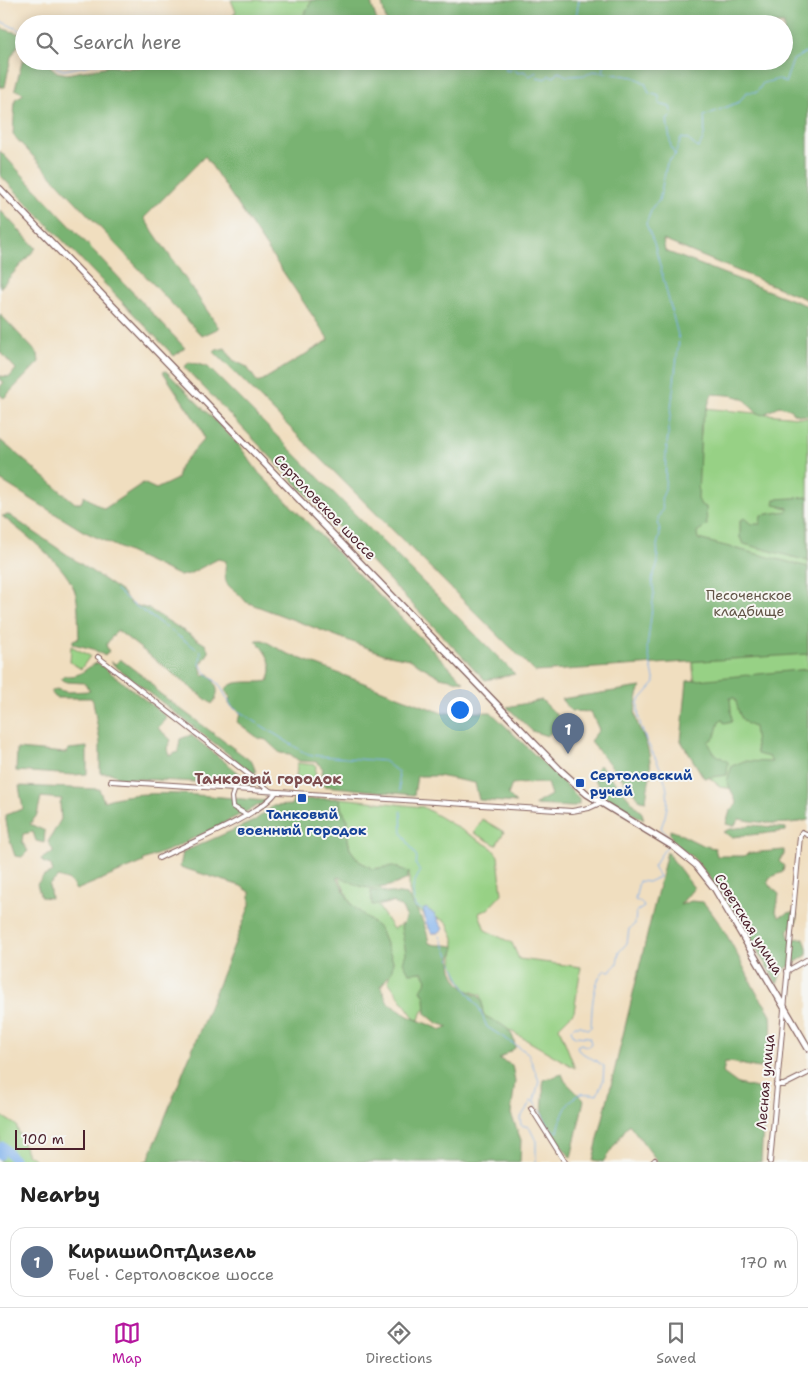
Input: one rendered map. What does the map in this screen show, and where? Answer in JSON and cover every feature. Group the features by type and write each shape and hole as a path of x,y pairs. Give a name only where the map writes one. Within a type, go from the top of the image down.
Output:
{"main road":[{"name":"Сертоловское шоссе","path":"0,189 548,758 578,786 656,837"},
{"name":"Советская улица","path":"656,837 674,847 696,865 715,890 808,1048"}],"street":[{"path":"98,657 271,791"},
{"path":"111,781 572,811 590,808 600,802"},
{"path":"235,788 232,801 233,807 247,815"},
{"path":"159,858 247,815 271,800 276,792"},
{"name":"Лесная улица","path":"770,1162 786,971 802,832 808,836"},
{"path":"786,971 808,959"},
{"path":"776,1085 784,1086 808,1073"},
{"path":"531,1108 565,1162"}],"green space":[{"path":"231,0 312,0 304,15 233,15 236,12"},
{"path":"312,0 370,0 375,15 304,15"},
{"path":"381,0 808,0 808,300 663,240 665,251 808,306 808,416 794,414 791,409 779,406 763,415 754,410 741,398 712,394 701,425 698,499 701,505 706,507 707,525 697,532 698,539 808,567 808,654 535,672 213,351 225,348 233,360 247,367 258,383 329,340 205,156 144,218 219,328 202,336 13,135 15,99 24,94 15,89 20,70 55,70 67,74 88,70 793,70 793,15 385,15"},
{"path":"0,28 15,32 15,50 11,57 5,87 0,87"},
{"path":"0,151 185,348 174,356 0,175"},
{"path":"0,210 36,248 0,288"},
{"path":"0,314 38,354 39,362 4,398 0,395 0,387 4,382 0,380 0,376 10,377 16,369 0,352"},
{"path":"190,362 208,367 515,674 485,680 184,367"},
{"path":"166,371 238,444 259,473 464,682 440,677 409,659 384,654 246,602 227,583 225,578 226,561 218,559 189,574 180,576 83,531 0,480 0,440 75,503 81,503 84,496 104,509 143,483 156,489 177,479 180,466 204,439 201,429 163,372"},
{"name":"Песоченское кладбище","path":"703,408 808,418 808,763 804,821 796,822 739,790 721,787 707,776 693,669 689,570"},
{"path":"808,497 808,561 744,544 740,538 740,521 744,518 751,524 760,524 761,515 787,511 788,508 774,505 775,499"},
{"path":"9,515 122,592 131,604 149,609 206,645 209,652 200,666 203,675 209,674 216,685 217,693 212,704 117,630 106,645 109,651 105,656 93,649 73,644 73,640 79,638 77,600 72,584 56,562 2,516"},
{"path":"256,640 263,640 286,653 442,713 491,712 579,798 579,804 572,807 534,805 551,795 547,783 512,784 508,795 516,803 479,800 475,783 438,776 417,776 414,795 324,786 319,782 323,769 317,762 299,761 290,754 280,753 266,740 258,738 237,722 241,713 229,704 230,696 225,690 233,684 268,681 270,675 269,659"},
{"path":"71,646 90,656 81,669 70,662"},
{"path":"120,659 149,681 159,693 252,762 256,772 254,774 110,662 116,664"},
{"path":"98,663 167,717 158,728 171,740 167,748 169,756 178,752 180,739 191,735 254,785 120,778 111,773 100,773 100,742 93,701 91,698 56,698 51,692 56,689 67,692 90,691 84,683 67,682 61,679 79,674"},
{"path":"808,669 808,820 791,823 773,823 739,819 734,826 726,824 730,811 737,804 727,781 732,766 744,761 772,762 769,757 757,754 754,727 742,719 735,698 730,698 732,721 724,723 723,720 719,721 715,737 708,742 714,753 728,762 727,775 704,778 681,741 687,681"},
{"path":"641,687 635,711 636,719 646,742 650,762 646,801 640,800 590,741 599,730 591,712 571,711 561,699"},
{"path":"542,700 564,722 547,736 532,731 507,707"},
{"path":"87,747 87,774 73,775 16,771 17,749 66,753 69,749"},
{"path":"297,763 316,765 315,779 296,778"},
{"path":"600,765 642,813 644,820 608,800 591,774"},
{"path":"19,786 99,789 104,801 141,794 184,794 267,801 174,848 143,860 144,862 76,890 70,881 58,877 49,885 51,898 41,897 37,884 44,876 53,872 51,865 44,863 41,859 54,852 48,842 61,819 60,804 62,799 41,797 37,815 30,824 45,831 44,843 36,841 33,832 23,834 22,842 28,851 22,857 15,856 9,838 5,815 23,809"},
{"path":"340,798 423,807 492,848 498,856 502,894 488,909 479,913 485,930 512,943 519,959 581,967 574,1012 559,1027 575,1068 483,1015 481,995 466,990 457,976 453,964 454,939 447,922 433,916 429,918 413,907 409,889 409,872 393,866 373,869 359,861 350,849 347,834 348,820 341,808"},
{"path":"340,798 341,808 348,820 347,834 350,849 359,861 373,869 393,866 409,872 407,879 397,884 380,888 363,887 337,877 351,904 380,929 393,961 392,971 381,986 388,1003 408,1016 442,1030 449,1027 437,1023 426,1014 425,997 421,990 427,980 423,972 409,973 403,962 406,953 401,928 406,916 402,908 393,902 372,905 371,890 407,895 421,918 429,943 455,947 451,960 454,974 459,984 479,996 482,1000 483,1015 505,1027 512,1035 515,1048 499,1059 512,1065 515,1081 511,1114 521,1140 520,1162 142,1162 148,1160 250,905 250,892 241,886 180,867 183,852 254,821 273,806 291,805 293,800"},
{"path":"482,819 504,832 496,845 474,833"},
{"path":"751,825 786,828 786,831 732,837 723,832"},
{"path":"670,830 703,845 715,848 717,856 744,856 749,853 784,850 784,855 779,861 784,866 783,872 769,878 768,884 779,894 776,912 779,917 791,912 797,914 797,921 789,929 788,936 792,939 804,938 807,955 782,971 777,984 719,890 696,861 672,839"},
{"path":"667,852 694,888 680,905 691,901 703,902 726,934 755,990 771,1016 770,1043 761,1068 725,1062 723,1073 738,1084 765,1090 761,1162 658,1162 629,1124 603,1162 593,1160"},
{"path":"338,875 378,886 393,902 378,906 393,929 412,918 430,958 421,972 432,981 427,1008 421,1013 419,1020 415,1019 388,981 393,961 380,930 351,904"},
{"path":"562,1074 565,1081 584,1100 571,1158 546,1124 543,1109 544,1080"},
{"path":"0,1115 16,1125 27,1154 39,1162 0,1162"}],"water":[{"path":"426,908 434,914 443,929 438,933 432,933 426,923 423,910"}],"waterway":[{"path":"576,15 579,0"},
{"name":"Сертоловский ручей","path":"0,21 15,28"},
{"path":"793,60 808,51"},
{"name":"Сертоловский ручей","path":"505,70 510,70"},
{"name":"Сертоловский ручей","path":"515,70 518,73 524,71 530,76 536,72 537,77 546,79 549,75 554,77 559,72 567,76 586,75 593,71 634,77 645,83 649,93 659,96 659,104 670,107 672,115 667,120 671,147 675,155 667,163 659,201 653,206 646,224 654,243 679,339 666,452 665,490 661,499 663,508 658,518 660,535 657,545 658,563 652,579 654,593 647,648 655,683 638,702 639,719 663,776 667,791 667,808 661,828 668,836 668,839"},
{"path":"675,155 681,138 687,139 698,148 701,144 705,129 704,116 739,102 747,92 757,92 763,83 779,79 785,83 790,70"},
{"path":"116,590 128,600"},
{"path":"130,602 201,652 200,664 206,673 219,684 232,707 308,755 384,761 398,772 400,791"},
{"path":"401,811 402,833 417,857 416,865 420,872 413,888 415,907 423,910"},
{"name":"Сертоловский ручей","path":"536,1162 536,1141 529,1127 521,1125 520,1119 531,1101 534,1102 551,1129 558,1132 562,1116 576,1096 581,1094 597,1095 603,1081 604,1066 579,1051 577,1046 581,1044 588,1047 591,1043 589,1037 574,1036 571,1030 575,1026 587,1029 591,1027 597,982 605,970 610,971 617,964 619,952 627,943 629,929 635,924 636,912 644,907 641,902 635,900 639,881 648,882 659,877 653,866 667,846"},
{"path":"440,936 462,984 479,1008 487,1027 528,1053 539,1081 534,1101"},
{"path":"0,1155 3,1146 16,1162"}],"place":[{"name":"КиришиОптДизель","path":"568,754"},
{"name":"Сертоловский ручей","path":"580,783"},
{"name":"Танковый военный городок","path":"302,798"}],"district":[{"name":"Танковый городок","path":"268,779"}]}
